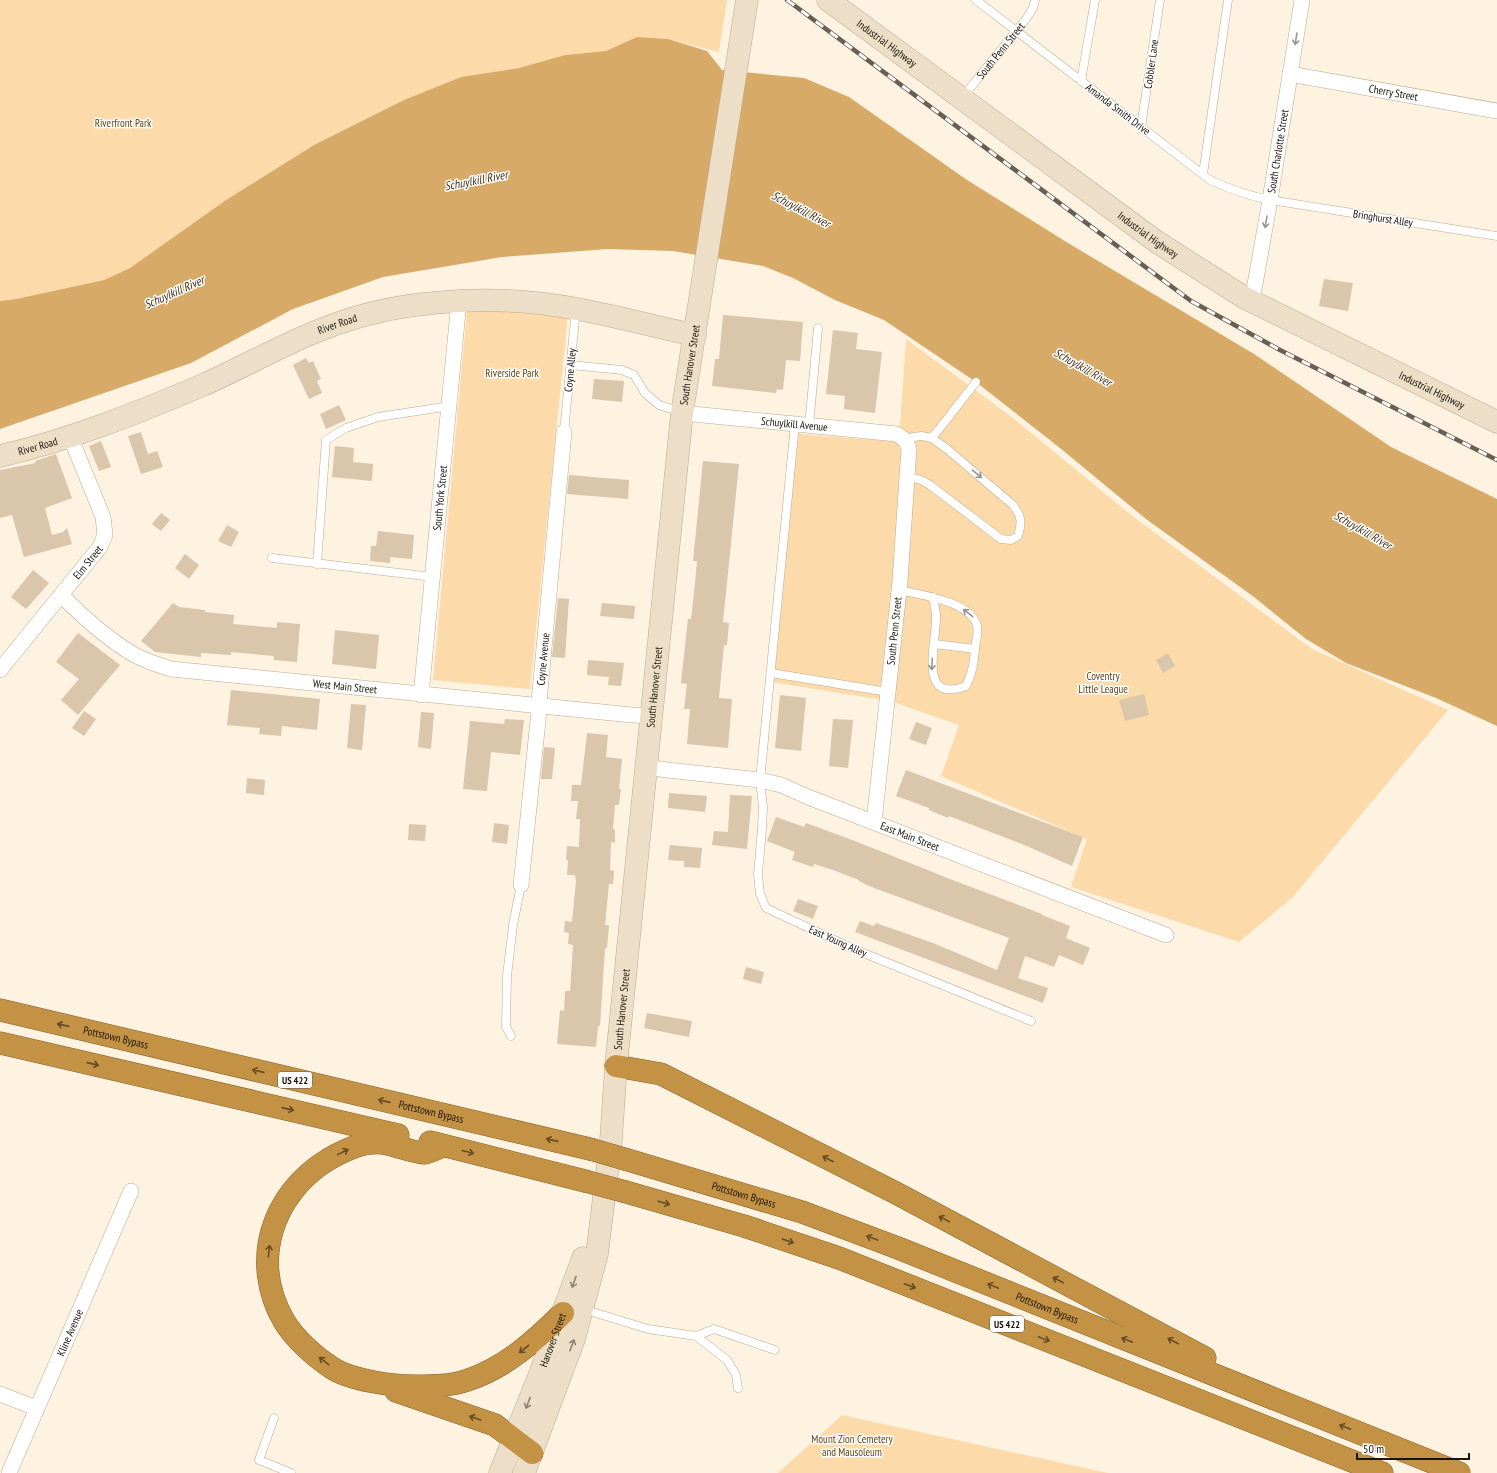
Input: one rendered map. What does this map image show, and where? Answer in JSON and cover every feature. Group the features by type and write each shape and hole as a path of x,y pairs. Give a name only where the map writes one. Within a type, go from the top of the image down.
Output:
{"highway":[{"name":"Pottstown Bypass","path":"0,1010 590,1149 802,1212 898,1248 1459,1473"},
{"name":"US 422","path":"0,1043 443,1146 626,1192 744,1226 839,1258 1382,1473"},
{"path":"616,1066 661,1074 896,1193 1233,1373 1254,1390"},
{"path":"443,1146 425,1153 383,1143 361,1145 351,1148 329,1159 310,1172 285,1201 274,1222 269,1246 268,1272 278,1308 285,1323 303,1344 332,1368 344,1374 495,1425 532,1453"},
{"path":"344,1374 396,1385 426,1386 454,1384 479,1376 506,1362 573,1311"}],"main road":[{"name":"Industrial Highway","path":"828,0 1157,242 1252,301 1497,422"},
{"name":"South Hanover Street","path":"616,1066 682,413 747,5"},
{"name":"River Road","path":"0,456 100,426 204,384 310,334 350,319 385,310 424,304 460,301 488,300 531,303 576,308 694,335"},
{"name":"Hanover Street","path":"500,1473 514,1439 573,1311 602,1206 611,1140 616,1066"},
{"name":"Hanover Street","path":"524,1473 574,1339 573,1311"}],"street":[{"name":"South Charlotte Street","path":"1252,301 1270,200 1302,0"},
{"name":"Cherry Street","path":"1290,74 1497,111"},
{"name":"South York Street","path":"421,695 460,301"},
{"name":"Schuylkill Avenue","path":"682,413 897,434 905,440"},
{"name":"Coyne Avenue","path":"521,885 564,432"},
{"name":"Elm Street","path":"0,670 100,547 105,535 103,517 70,436"},
{"name":"South Penn Street","path":"874,822 899,590 909,448 905,440"},
{"name":"West Main Street","path":"61,595 78,612 134,655 171,669 421,695 652,716"},
{"name":"East Main Street","path":"646,767 760,780 781,785 808,797 1166,935"},
{"name":"Kline Avenue","path":"9,1473 131,1191"},
{"path":"0,1394 36,1408"}],"lane":[{"name":"Amanda Smith Drive","path":"976,0 1210,180 1231,190 1270,200"},
{"name":"South Penn Street","path":"961,99 1016,31 1033,8 1035,0"},
{"path":"1081,80 1095,0"},
{"name":"Cobbler Lane","path":"1142,127 1160,0"},
{"path":"1203,174 1228,0"},
{"name":"Bringhurst Alley","path":"1270,200 1497,236"},
{"name":"Coyne Alley","path":"564,432 576,308"},
{"path":"760,780 771,673 802,425 818,328"},
{"path":"571,365 622,370 634,375 645,393 659,405 682,413"},
{"path":"932,438 976,382"},
{"path":"317,564 326,440 346,428 378,417 450,406"},
{"path":"905,440 922,436 932,438 948,449 1013,505 1019,513 1021,524 1018,536 1011,540 1001,539 930,485 921,480 907,476"},
{"path":"272,558 433,578"},
{"path":"899,590 933,597 958,606 974,617 978,627 972,673 966,686 956,690 944,689 935,681 932,670 936,616 933,597"},
{"path":"934,644 975,649"},
{"path":"771,673 888,692"},
{"name":"East Young Alley","path":"760,780 763,807 758,874 760,894 766,908 856,950 1031,1021"},
{"path":"511,1036 506,1027 507,976 513,925 521,885"},
{"path":"573,1311 648,1329 696,1336 727,1360 736,1375 738,1388"},
{"path":"696,1336 714,1329 775,1350"},
{"path":"274,1418 259,1460 291,1473"}],"green space":[{"name":"Riverfront Park","path":"0,0 727,0 719,52 668,39 637,37 606,51 565,55 519,68 461,77 404,100 314,145 226,200 130,268 104,280 16,299 0,301"},
{"name":"Riverside Park","path":"467,310 568,315 530,689 433,680"},
{"name":"Coventry Little League","path":"906,339 1013,418 1131,515 1312,649 1448,710 1292,898 1239,942 1071,887 1087,839 941,776 959,725 890,701 771,682 789,433 899,442"},
{"name":"Mount Zion Cemetery and Mausoleum","path":"842,1415 1108,1473 778,1473"}],"water":[{"name":"Schuylkill River","path":"637,37 668,39 707,51 722,70 804,78 849,97 967,180 1068,243 1254,354 1391,447 1497,499 1497,726 1436,698 1346,663 1306,639 1254,597 1146,519 1060,448 976,382 884,320 835,300 793,278 763,266 673,251 608,249 502,257 383,277 293,309 191,363 0,429 0,301 16,299 104,280 130,268 226,200 314,145 404,100 461,77 519,68 565,55 606,51"}],"building":[{"path":"1324,279 1353,283 1348,311 1319,306"},
{"path":"723,315 803,322 800,361 786,360 783,390 777,389 776,393 712,386 715,359 719,359"},
{"path":"833,330 858,333 856,349 882,352 875,413 844,409 845,396 826,394"},
{"path":"306,358 309,363 313,361 321,379 317,381 322,393 309,399 293,365"},
{"path":"594,379 624,381 622,402 592,399"},
{"path":"339,405 346,420 326,429 320,414"},
{"path":"141,432 148,454 157,451 163,467 141,474 128,436"},
{"path":"101,441 111,467 99,471 89,446"},
{"path":"335,446 354,448 353,462 373,464 372,481 332,477"},
{"path":"56,454 72,498 45,508 52,535 63,532 67,528 72,544 24,557 12,515 0,518 0,470 36,463 35,461"},
{"path":"703,461 739,464 723,622 729,623 727,645 724,645 719,698 732,699 728,748 687,744 690,709 684,709 687,684 681,683 688,619 691,619 694,594 697,561 693,561"},
{"path":"569,475 629,480 628,499 567,494"},
{"path":"161,513 170,520 161,531 152,524"},
{"path":"227,525 239,532 231,547 218,541"},
{"path":"378,531 414,535 412,559 390,557 390,563 370,561 371,546 376,546"},
{"path":"185,554 199,565 189,579 175,568"},
{"path":"33,570 49,583 26,609 11,597"},
{"path":"558,598 569,599 565,658 552,657"},
{"path":"173,603 179,607 205,610 205,612 234,615 233,624 277,628 277,622 300,624 297,662 274,660 274,656 231,652 231,655 201,653 201,657 155,652 141,641"},
{"path":"602,603 635,606 634,619 600,616"},
{"path":"335,630 379,635 376,669 332,664"},
{"path":"78,633 120,665 78,715 61,700 79,679 56,662"},
{"path":"1168,653 1175,666 1163,673 1156,660"},
{"path":"588,660 624,663 621,686 608,685 609,677 587,675"},
{"path":"231,690 320,699 317,730 282,726 281,736 259,734 260,728 227,725"},
{"path":"1144,694 1149,715 1125,721 1119,700"},
{"path":"780,695 806,698 801,751 775,748"},
{"path":"351,704 366,705 362,750 347,748"},
{"path":"84,711 96,719 84,736 72,728"},
{"path":"421,712 434,713 431,749 418,747"},
{"path":"505,719 524,720 520,755 491,752 487,791 463,789 470,721 504,724"},
{"path":"833,719 853,720 848,768 829,766"},
{"path":"916,722 932,728 926,745 909,739"},
{"path":"587,733 608,735 606,757 622,759 619,805 615,805 613,829 615,829 615,843 611,842 610,870 614,871 613,884 609,884 605,925 609,925 607,948 605,948 600,1026 598,1026 596,1047 557,1044 560,1010 564,1011 565,991 570,991 573,945 568,944 569,933 564,932 565,921 572,922 576,881 575,875 567,875 567,846 579,847 580,819 576,819 578,801 571,801 572,785 581,785"},
{"path":"544,747 555,748 552,779 541,779"},
{"path":"906,770 1083,837 1072,866 1022,844 949,816 948,818 929,810 929,808 896,796"},
{"path":"247,778 265,780 264,795 246,793"},
{"path":"669,793 707,796 705,812 668,808"},
{"path":"730,795 752,796 747,849 712,845 714,831 728,832"},
{"path":"776,817 804,827 806,823 855,841 1070,926 1066,938 1090,948 1083,965 1059,955 1054,967 1025,956 1018,978 1048,988 1043,1003 855,932 860,921 874,926 876,923 933,943 997,970 1009,938 869,886 859,880 833,870 814,864 813,867 792,860 795,852 767,841"},
{"path":"494,823 509,825 507,844 492,842"},
{"path":"409,824 426,825 425,841 408,840"},
{"path":"670,845 702,848 700,868 684,867 684,861 668,860"},
{"path":"798,899 818,906 813,919 793,911"},
{"path":"746,967 764,972 761,984 743,979"},
{"path":"647,1013 692,1021 689,1037 644,1028"}],"railway":[{"path":"787,0 1191,301 1280,350 1497,460"}]}
